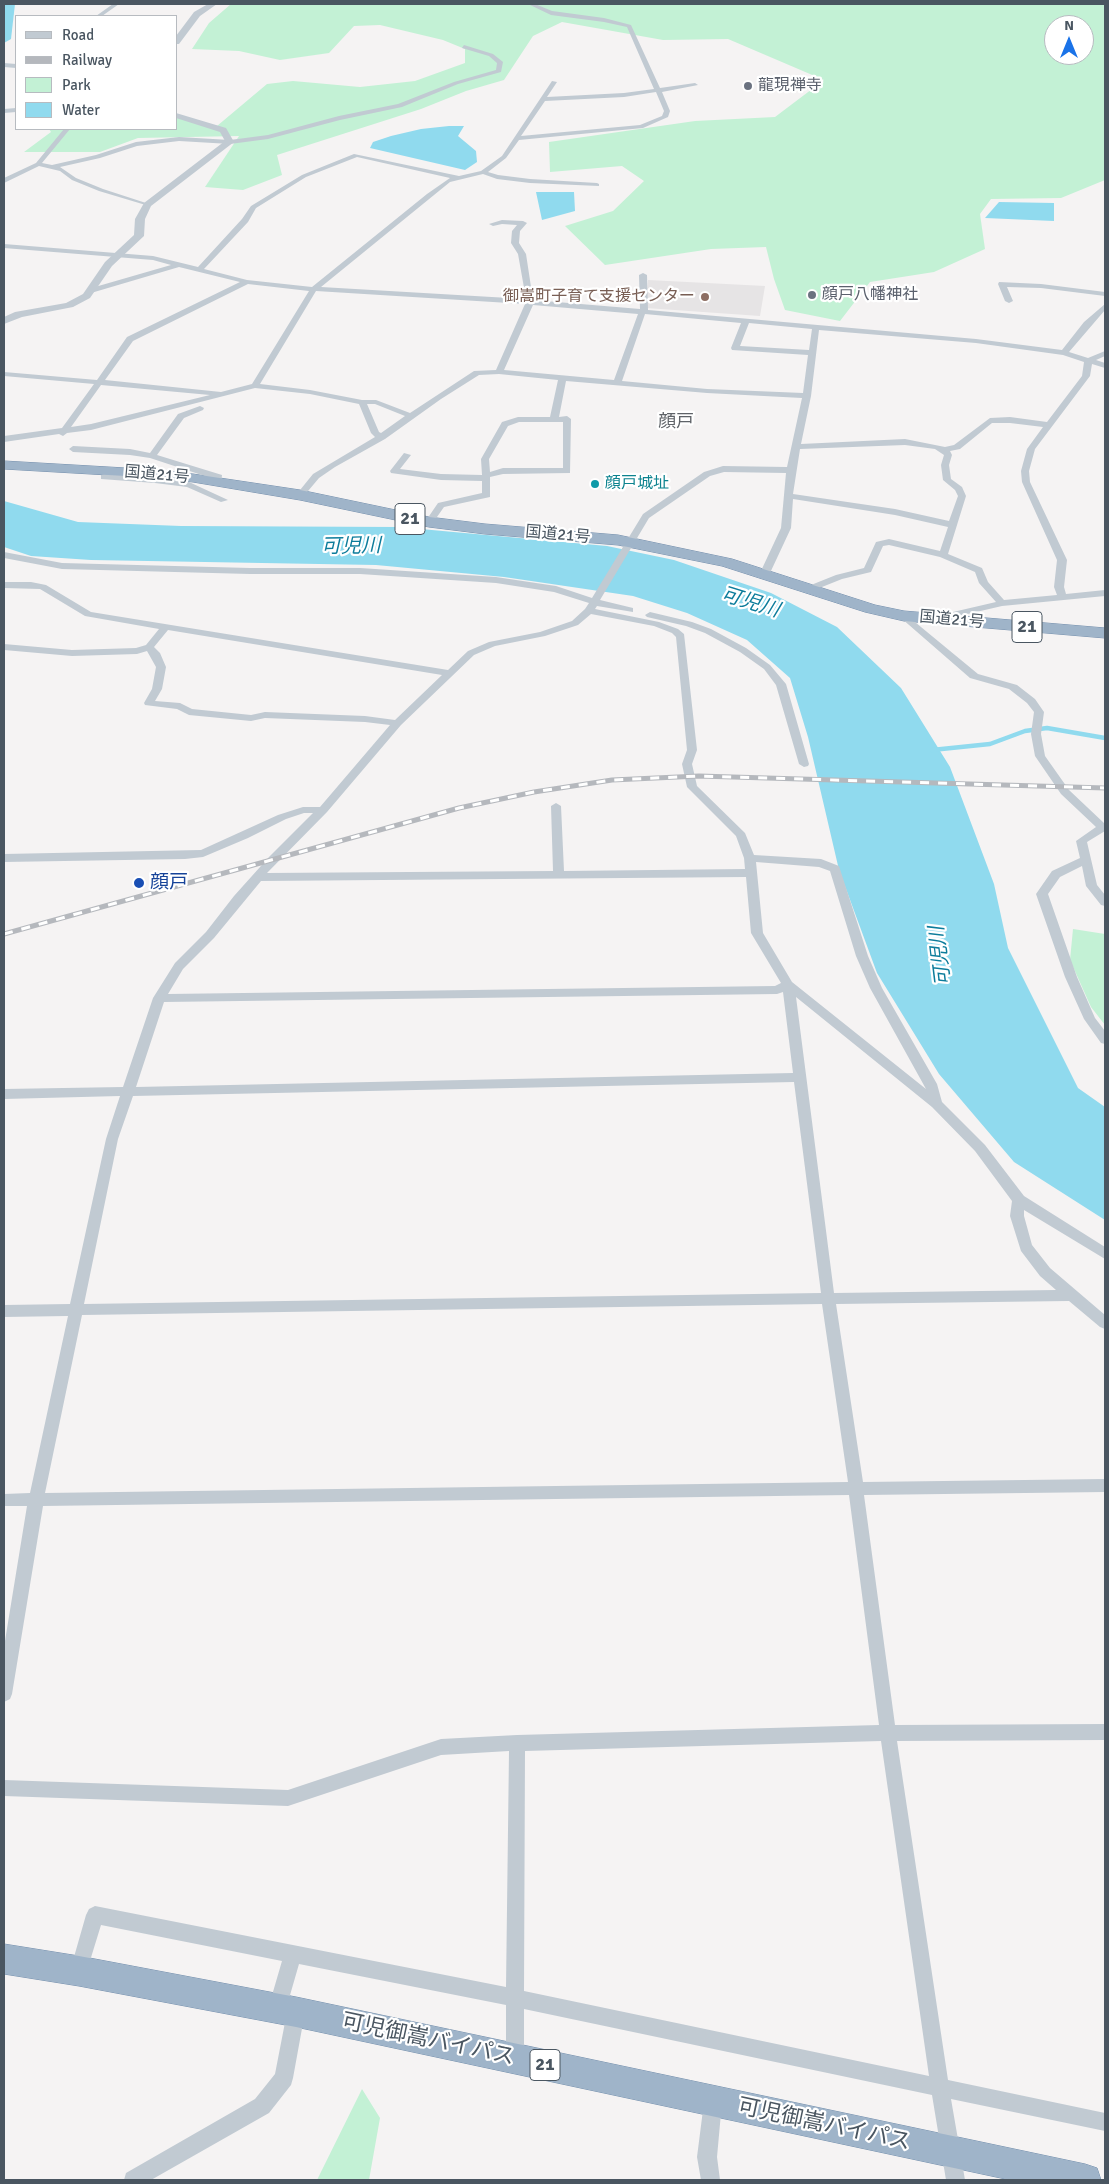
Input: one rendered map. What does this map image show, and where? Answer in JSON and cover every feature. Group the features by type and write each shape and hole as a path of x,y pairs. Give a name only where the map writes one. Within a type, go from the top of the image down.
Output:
{"highway":[{"name":"国道21号","path":"4,465 143,473 191,481 218,481 300,495 429,522 690,553 765,573 871,609 904,616 1105,633"},
{"name":"可児御嵩バイパス","path":"4,1959 80,1971 287,2011 516,2058 713,2102 954,2166 1085,2180"}],"street":[{"path":"100,15 116,4"},
{"path":"178,39 198,14 213,4"},
{"path":"518,138 646,126 665,117 667,111 629,26 604,20 551,13 531,4"},
{"path":"53,167 98,158 136,144 179,139 230,142 268,137 339,118 392,108 456,83 499,71 500,62 491,55 464,46"},
{"path":"255,386 314,289 448,181 483,172 504,157 554,82"},
{"path":"544,99 624,95 695,85"},
{"path":"178,116 223,130 230,142"},
{"path":"4,181 38,164 65,130"},
{"path":"4,320 18,314 69,305 87,296 101,272 139,236 140,219 147,205 230,142"},
{"path":"199,270 246,220 254,207 304,176 356,155 458,178"},
{"path":"38,164 53,167 88,185 147,205"},
{"path":"483,172 530,181 597,185"},
{"path":"493,224 502,222 523,223 516,231 515,243 522,254 530,302 499,372"},
{"path":"4,246 153,258 247,282 314,289 530,302 976,340 1064,353 1105,366"},
{"path":"91,291 178,265"},
{"path":"617,384 644,310 643,275"},
{"path":"63,433 130,339 247,282"},
{"path":"1009,301 1002,284 1041,286 1105,294"},
{"path":"1064,353 1087,324 1105,306"},
{"path":"746,321 735,348 812,353"},
{"path":"765,573 786,528 791,470 807,396 816,326"},
{"path":"1088,361 1105,353"},
{"path":"1063,597 1059,587 1062,560 1026,482 1025,471 1031,449 1047,425 1086,376 1088,361"},
{"path":"300,495 316,476 332,465 382,437 468,377 486,372 707,392 807,396"},
{"path":"4,374 223,394"},
{"path":"554,419 562,379"},
{"path":"4,439 63,433 255,386 310,392 362,402 376,402 411,416"},
{"path":"152,456 182,416 210,404 211,398"},
{"path":"362,402 376,433 382,437"},
{"path":"407,455 394,471 441,477 486,477 503,471 567,471 567,419 518,420 505,424 486,459 486,477 487,495 441,505 429,522"},
{"path":"944,450 957,447 990,421 1010,420 1047,425"},
{"path":"796,447 905,442 937,446 944,450 948,455 945,465 948,480 959,489 962,496 943,555"},
{"path":"73,449 130,452 152,456 219,477 218,481"},
{"path":"4,1694 36,1500 112,1139 159,998 179,966 210,935 238,899 323,810 397,723 471,653 492,644 542,634 575,623 592,607 646,516 707,474 723,469 791,470"},
{"path":"104,477 191,481 224,500"},
{"path":"788,496 895,512 952,525"},
{"path":"815,591 839,577 868,570 879,544 890,542 943,555 979,570 984,583 1002,603"},
{"path":"4,555 62,566 241,571 360,571 422,574 539,586 573,594 592,607 656,624 675,632 681,636 692,750 687,764 692,786 741,835 750,858 757,932 788,985 936,1104 980,1148 1019,1200 1105,1254"},
{"path":"4,585 42,587 88,614 449,673"},
{"path":"948,620 956,614 1002,603 1105,593"},
{"path":"592,607 689,624 722,638 767,667 781,684 804,764"},
{"path":"904,616 974,676 1013,687 1031,701 1039,712 1036,734 1040,756 1065,792 1104,827 1080,841 1092,886 1105,902"},
{"path":"4,647 72,653 137,651 149,647 165,628"},
{"path":"149,647 155,653 161,667 157,689 149,703 180,706 189,712 251,718 265,714 365,719 397,723"},
{"path":"556,806 559,874"},
{"path":"4,858 185,855 202,853 244,836 282,817 304,810 323,810"},
{"path":"750,858 821,863 835,869 862,956 876,988 931,1084 936,1104"},
{"path":"1085,860 1056,874 1042,894 1071,977 1090,1019 1105,1040"},
{"path":"259,877 750,873"},
{"path":"159,998 777,990 788,985"},
{"path":"788,985 798,1077 856,1488 888,1733 940,2087 954,2166"},
{"path":"4,1094 126,1093 798,1077"},
{"path":"1019,1200 1017,1216 1026,1247 1046,1272 1105,1323"},
{"path":"4,1311 1070,1294"},
{"path":"4,1500 1105,1485"},
{"path":"4,1788 288,1798 441,1747 517,1743 888,1733 1105,1732"},
{"path":"516,2058 517,1743"},
{"path":"80,1971 95,1915 517,1998 1105,2122"},
{"path":"134,2180 262,2106 284,2078 287,2011 293,1953"},
{"path":"710,2180 707,2157 713,2102"}],"shaded area":[{"name":"御嵩町子育て支援センター","path":"648,280 765,286 760,316 646,308"}],"green space":[{"path":"231,4 1105,4 1105,180 1061,198 991,199 980,214 985,249 934,272 870,282 840,321 785,310 774,279 766,247 711,249 605,265 565,226 613,211 644,181 622,166 550,172 549,142 695,121 775,117 824,80 728,39 663,40 562,22 533,36 504,80 277,155 282,175 243,190 205,187 239,136 138,138 100,152 24,152 51,132 50,130 178,130 178,115 217,126 267,84 293,81 360,87 415,81 465,63 465,49 443,40 380,25 354,26 329,53 280,60 239,51 192,49 209,23"},
{"path":"1073,929 1105,934 1105,1025 1091,1007 1070,960"},
{"path":"362,2089 380,2118 369,2180 317,2180"}],"water":[{"path":"464,126 458,136 476,151 477,162 465,170 370,148 373,142 391,136 421,129"},
{"path":"536,192 574,192 575,211 542,220"},
{"path":"999,202 1054,203 1054,221 985,218"},
{"name":"可児川","path":"4,501 78,522 181,526 399,527 607,546 674,560 771,593 837,627 901,688 950,767 994,884 1008,948 1078,1088 1105,1107 1105,1220 1014,1162 939,1074 877,973 839,870 808,737 790,678 747,640 687,613 633,596 504,577 376,565 91,560 31,556 4,547"}],"waterway":[{"path":"4,39 8,4"},
{"path":"932,750 990,744 1025,731 1047,728 1105,738"}],"railway":[{"path":"4,934 459,808 534,792 612,780 699,776 1105,788"}],"place":[{"name":"龍現禅寺","path":"748,86"},
{"name":"顔戸八幡神社","path":"812,295"},
{"name":"御嵩町子育て支援センター","path":"705,297"},
{"name":"顔戸城址","path":"595,484"},
{"name":"顔戸","path":"139,883"}],"district":[{"name":"顔戸","path":"676,422"}]}
